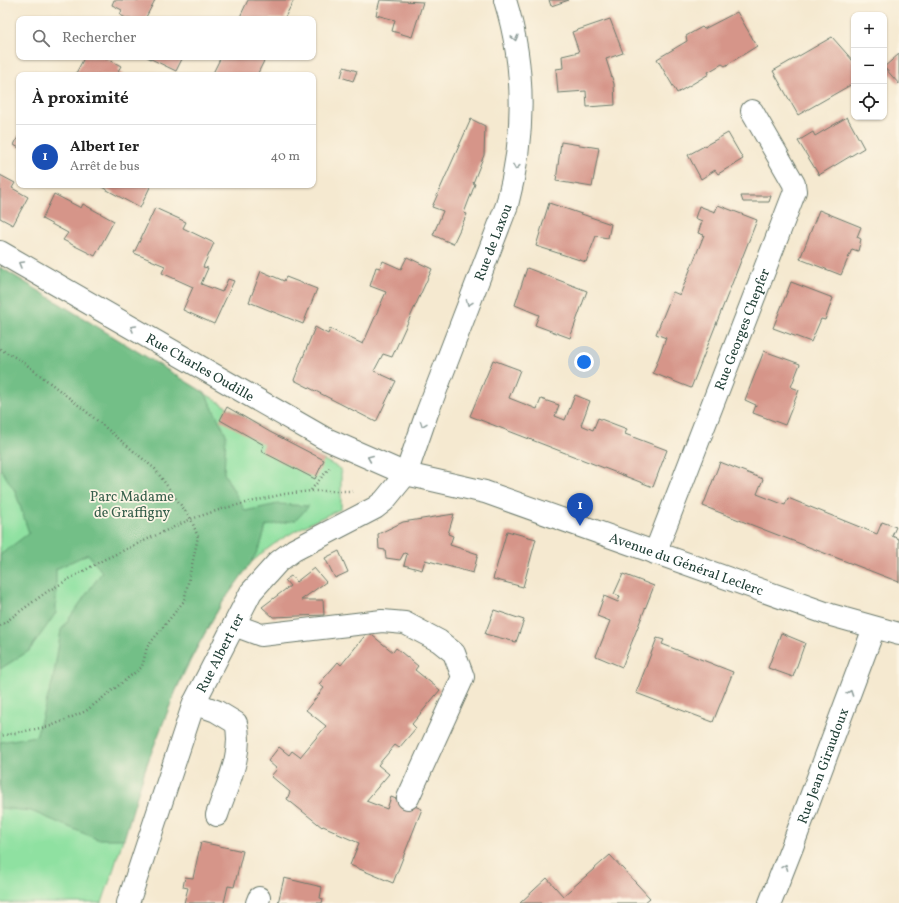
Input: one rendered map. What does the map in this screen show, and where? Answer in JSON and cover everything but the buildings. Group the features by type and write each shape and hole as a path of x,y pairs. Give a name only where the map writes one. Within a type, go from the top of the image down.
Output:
{"street":[{"name":"Rue de Laxou","path":"406,474 427,413 507,205 514,178 522,124 522,100 517,48 505,0"},
{"name":"Rue Georges Chepfer","path":"655,553 795,191 794,184 752,111"},
{"name":"Rue Charles Oudille","path":"0,252 317,434 406,474"},
{"name":"Rue Albert 1er","path":"128,903 194,703 251,592 278,562 294,550 375,508 389,495 406,474"},
{"name":"Avenue du Général Leclerc","path":"406,474 484,492 831,615 899,634"},
{"path":"234,625 261,635 382,621 405,623 440,641 454,653 463,677 408,798"},
{"name":"Rue Jean Giraudoux","path":"770,903 874,628"},
{"path":"194,703 216,711 236,723 238,731 236,758 217,815"}],"path":[{"path":"0,349 22,361 82,408 155,469 191,519 198,537 184,601 147,647 142,667 86,711 52,726 0,736"},
{"path":"311,491 347,448"},
{"path":"0,626 48,591 103,560 191,519 284,494 341,490 389,495"}],"green space":[{"name":"Parc Madame de Graffigny","path":"0,267 227,407 270,432 341,469 341,509 306,525 284,538 263,552 253,561 229,592 199,643 173,696 151,751 102,903 0,903"},
{"name":"Parc Madame de Graffigny","path":"0,267 205,393 226,434 224,473 245,511 278,504 309,506 296,520 266,526 261,544 251,563 220,606 184,670 145,769 124,839 97,839 31,811 0,808 0,742 36,736 53,680 61,630 102,572 88,554 56,569 56,613 29,651 0,669 0,555 29,533 15,491 0,468"}],"place":[{"name":"Albert 1er","path":"580,526"}]}
